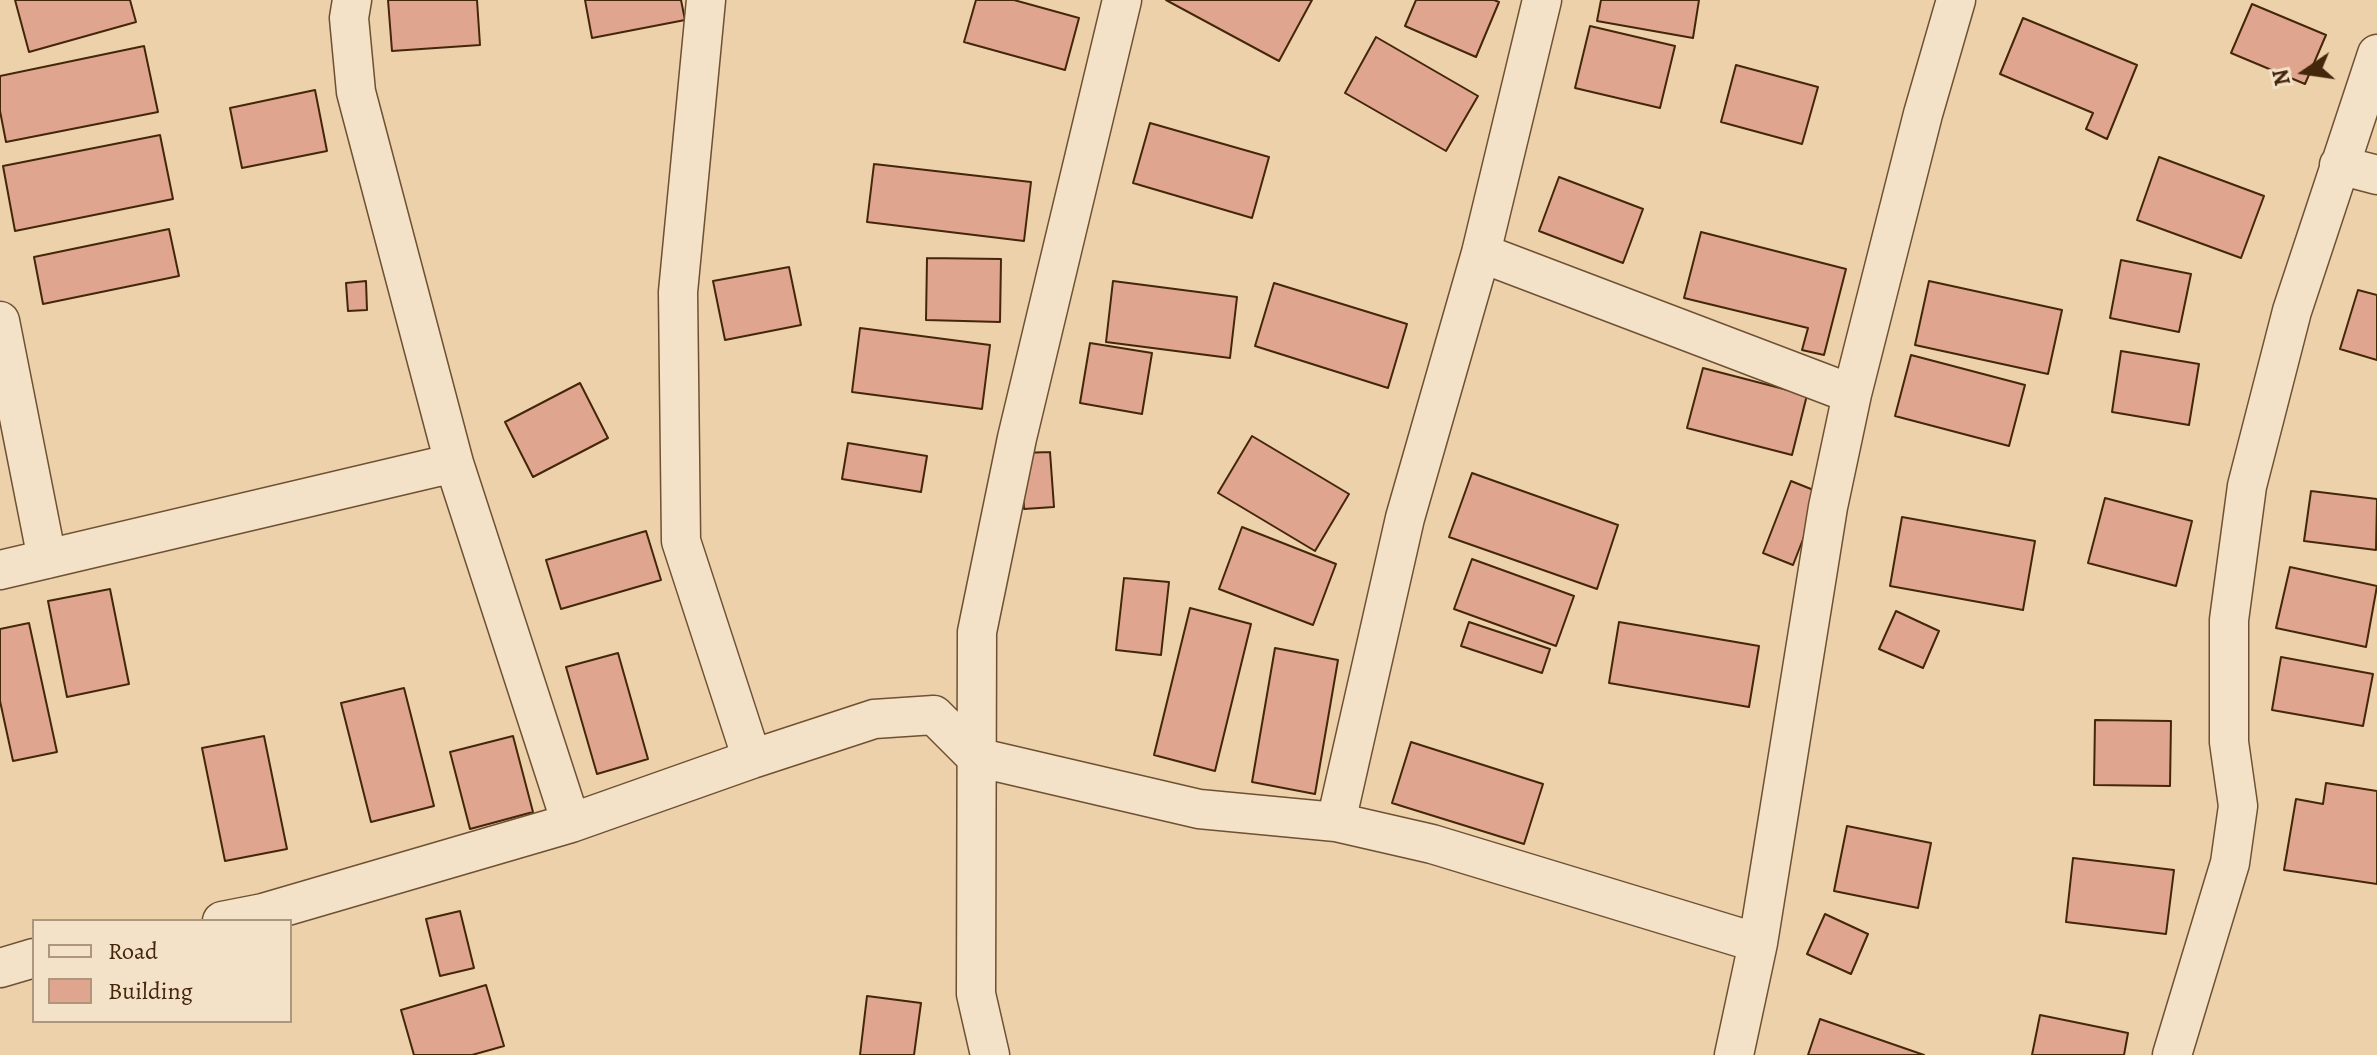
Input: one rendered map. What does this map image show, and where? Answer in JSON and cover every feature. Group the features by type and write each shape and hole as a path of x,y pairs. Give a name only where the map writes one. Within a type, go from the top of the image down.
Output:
{"street":[{"path":"352,0 349,18 356,92 454,463 571,823"},
{"path":"706,0 678,292 681,541 752,759"},
{"path":"990,1055 976,994 977,632 1017,438 1122,0"},
{"path":"1336,822 1405,518 1481,253 1542,0"},
{"path":"1734,1055 1758,943 1828,507 1852,394 1923,114 1956,0"},
{"path":"2172,1055 2230,863 2238,806 2229,742 2229,620 2247,486 2292,311 2377,54"},
{"path":"2339,165 2377,175"},
{"path":"1481,253 1852,394"},
{"path":"0,321 47,559"},
{"path":"0,570 454,463"},
{"path":"232,919 263,913 571,823 874,719 934,715 976,757 1199,809 1336,822 1432,844 1758,943"},
{"path":"0,968 32,959"}],"building":[{"path":"15,0 130,0 136,22 29,52"},
{"path":"388,0 477,0 480,45 392,51"},
{"path":"585,0 681,0 685,20 592,38"},
{"path":"976,0 1014,0 1079,18 1065,70 964,42"},
{"path":"1166,0 1312,0 1279,61"},
{"path":"1416,0 1499,2 1476,57 1405,26"},
{"path":"1601,0 1699,0 1693,38 1597,21"},
{"path":"2252,4 2326,35 2305,84 2231,53"},
{"path":"2023,18 2137,65 2107,139 2086,129 2093,113 2000,74"},
{"path":"1590,26 1675,46 1660,108 1575,88"},
{"path":"1376,37 1478,96 1446,151 1345,93"},
{"path":"144,46 158,112 6,142 0,111 0,76"},
{"path":"1736,65 1818,87 1802,144 1721,122"},
{"path":"315,90 327,151 242,168 230,108"},
{"path":"1150,123 1269,157 1252,218 1133,183"},
{"path":"160,135 173,199 15,231 3,166"},
{"path":"2159,157 2264,196 2241,258 2137,220"},
{"path":"874,164 1031,182 1024,241 867,222"},
{"path":"1559,177 1643,209 1623,263 1539,231"},
{"path":"169,229 179,276 43,304 34,257"},
{"path":"1701,232 1846,269 1824,355 1802,350 1808,328 1684,298"},
{"path":"927,258 1001,259 1000,322 926,320"},
{"path":"2121,260 2191,274 2179,332 2110,318"},
{"path":"789,267 801,325 725,340 713,281"},
{"path":"366,281 367,310 348,311 346,283"},
{"path":"1113,281 1237,297 1230,358 1106,342"},
{"path":"1929,281 2062,310 2048,374 1915,345"},
{"path":"1274,283 1407,324 1388,388 1255,346"},
{"path":"2358,290 2377,295 2377,360 2340,349"},
{"path":"860,328 990,345 982,409 852,392"},
{"path":"1090,343 1152,353 1142,414 1080,403"},
{"path":"2121,351 2199,364 2189,425 2112,412"},
{"path":"1911,355 2025,385 2009,446 1895,416"},
{"path":"1703,368 1807,395 1792,455 1687,428"},
{"path":"580,383 608,438 533,477 505,422"},
{"path":"1252,436 1349,494 1315,551 1218,493"},
{"path":"848,443 927,456 921,492 842,479"},
{"path":"1050,452 1054,507 1024,509 1021,453"},
{"path":"1472,473 1618,525 1597,589 1449,537"},
{"path":"1791,481 1821,493 1793,565 1763,553"},
{"path":"2311,491 2377,499 2376,550 2304,541"},
{"path":"2105,498 2192,521 2176,586 2088,563"},
{"path":"1902,517 2035,541 2023,610 1890,586"},
{"path":"1242,527 1336,564 1313,625 1219,589"},
{"path":"646,531 661,580 561,609 546,560"},
{"path":"1472,559 1574,596 1556,646 1454,609"},
{"path":"2290,567 2377,586 2366,647 2276,628"},
{"path":"1124,578 1169,582 1161,655 1116,650"},
{"path":"110,589 129,684 67,697 48,601"},
{"path":"1190,608 1251,624 1215,771 1154,755"},
{"path":"1896,611 1939,631 1923,668 1879,649"},
{"path":"1469,622 1550,649 1542,673 1461,646"},
{"path":"1619,622 1759,646 1749,707 1609,683"},
{"path":"29,623 57,752 13,761 0,701 0,629"},
{"path":"1275,648 1338,660 1315,794 1252,782"},
{"path":"618,653 648,759 597,774 566,667"},
{"path":"2281,657 2373,674 2363,726 2272,710"},
{"path":"404,688 434,806 371,822 341,703"},
{"path":"2095,720 2171,721 2170,786 2094,785"},
{"path":"264,736 287,849 225,861 202,748"},
{"path":"513,736 533,812 470,829 450,752"},
{"path":"1411,742 1543,784 1524,844 1392,803"},
{"path":"2326,783 2377,791 2377,884 2284,870 2296,799 2323,804"},
{"path":"1847,826 1931,843 1918,908 1834,891"},
{"path":"2073,858 2174,870 2166,934 2066,922"},
{"path":"460,911 474,968 440,976 426,919"},
{"path":"1825,914 1868,934 1851,974 1807,954"},
{"path":"486,985 504,1046 472,1055 414,1055 401,1010"},
{"path":"867,996 921,1003 914,1055 860,1055"},
{"path":"2040,1015 2128,1033 2124,1055 2032,1055"},
{"path":"1820,1019 1924,1055 1808,1055"}]}
